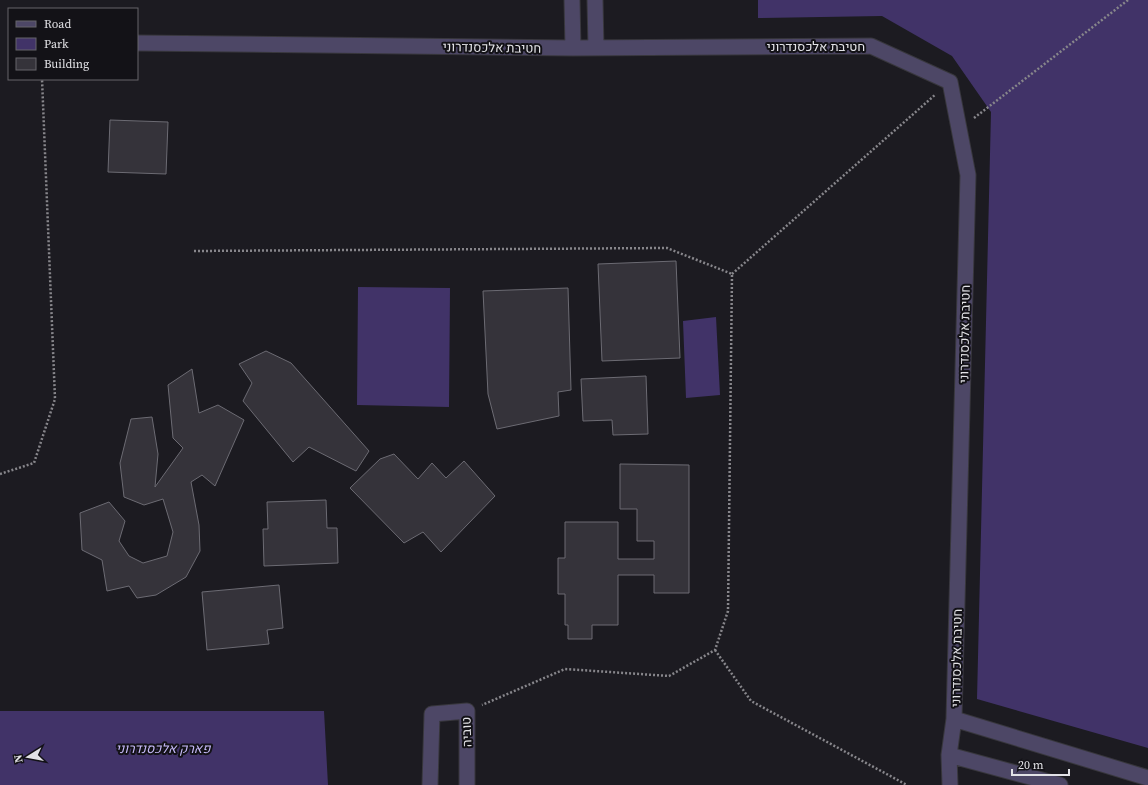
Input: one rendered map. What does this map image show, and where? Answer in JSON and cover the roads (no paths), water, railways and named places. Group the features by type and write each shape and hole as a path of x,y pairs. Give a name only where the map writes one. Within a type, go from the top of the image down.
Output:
{"street":[{"path":"572,0 573,48"},
{"path":"595,0 596,48"},
{"name":"חטיבת אלכסנדרוני","path":"138,43 573,48 871,46 950,82 968,175 954,719 950,755 950,785"},
{"name":"טוביה","path":"430,785 432,714 467,711 467,785"},
{"path":"954,719 1148,778"},
{"path":"950,755 1060,785"}],"park label":[{"name":"פארק אלכסנדרוני","path":"163,748"}]}
